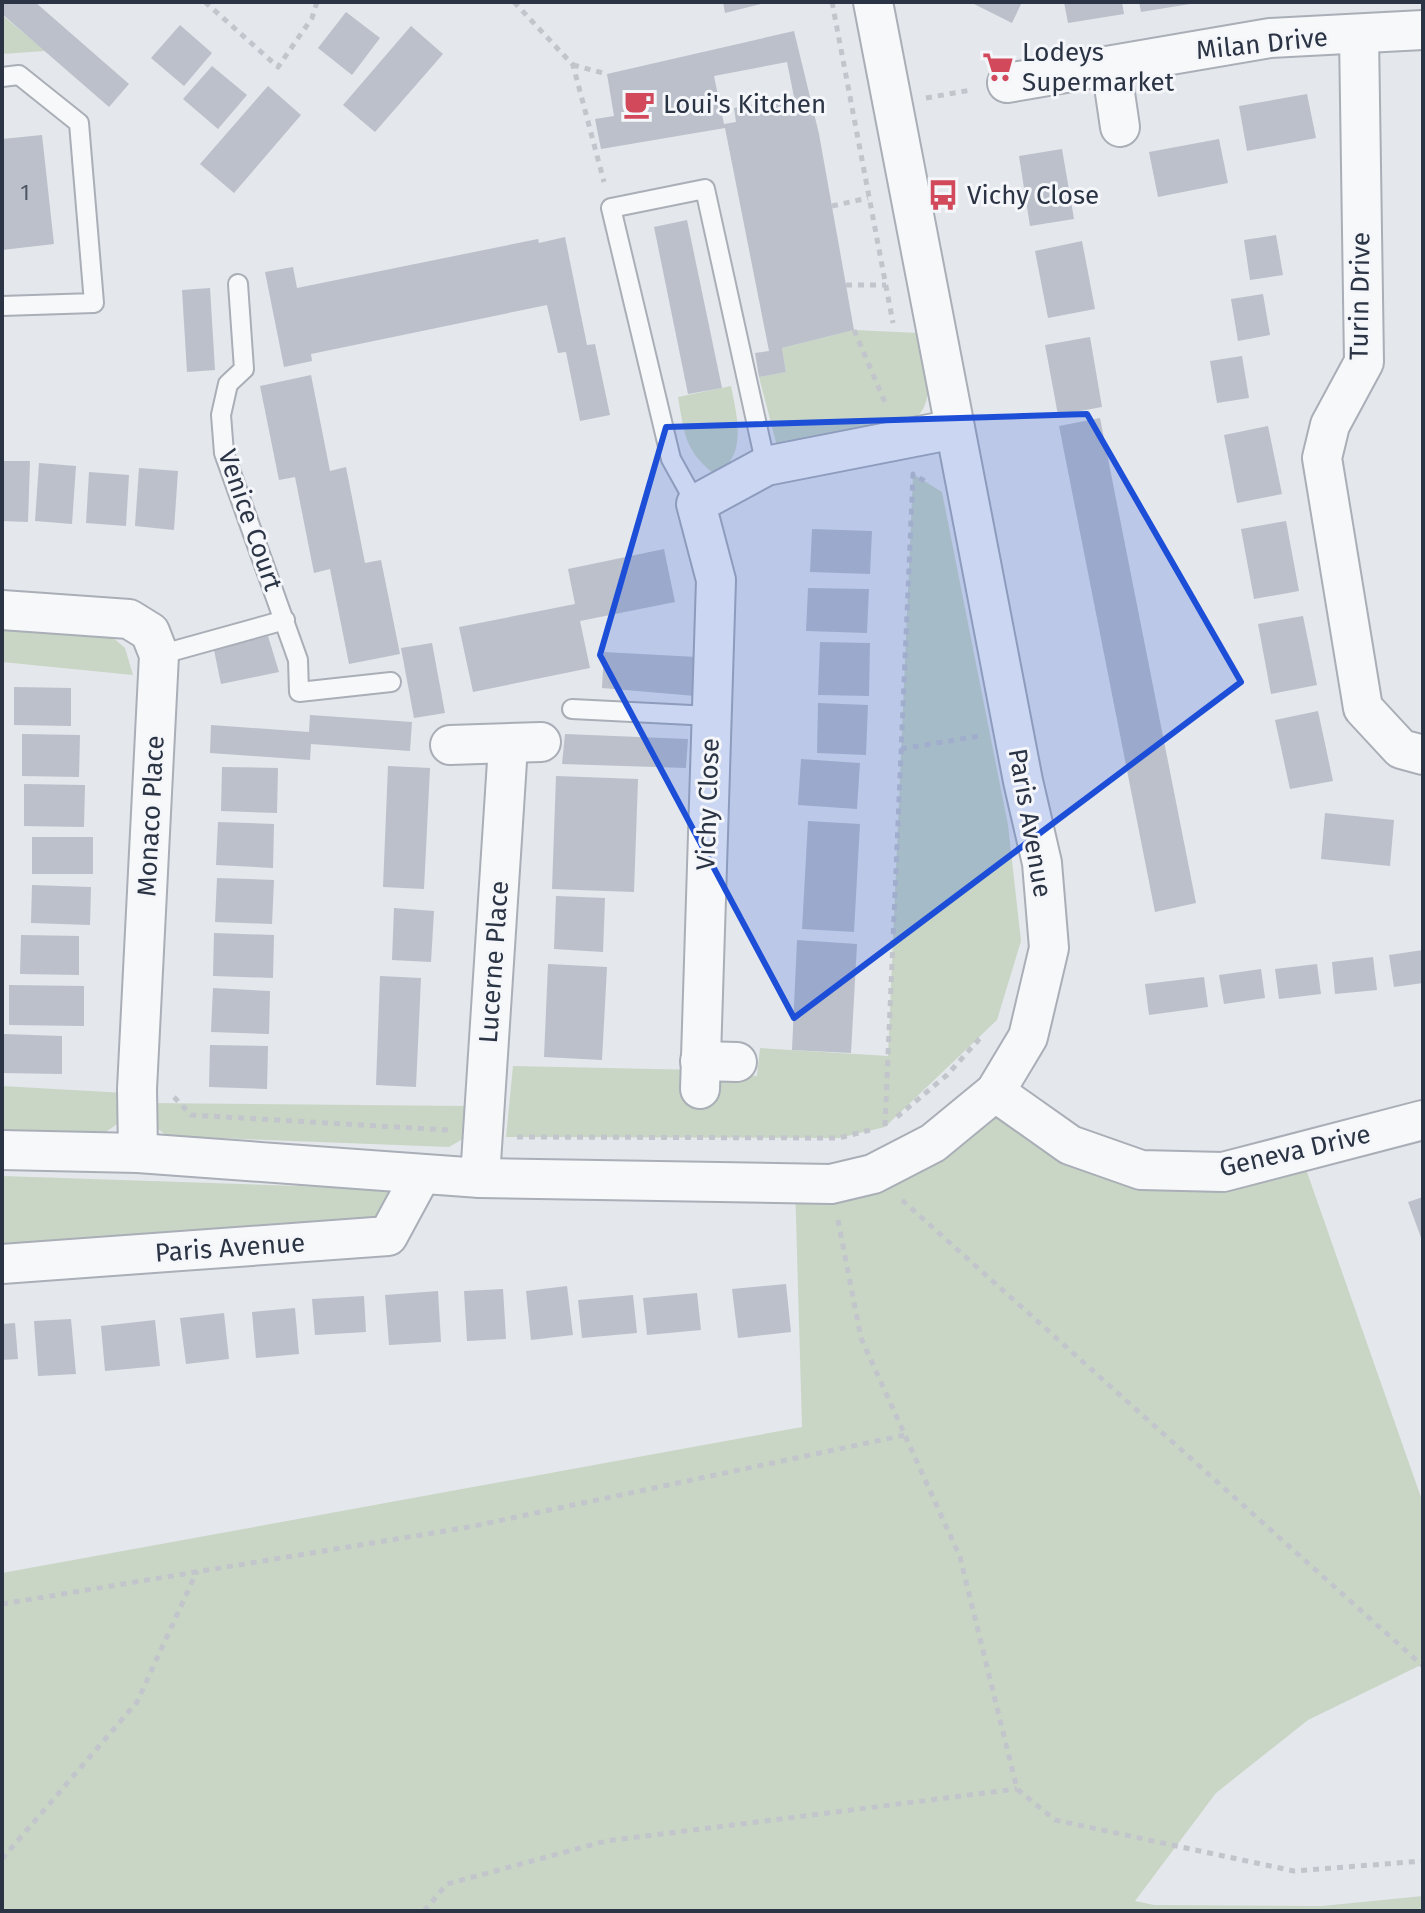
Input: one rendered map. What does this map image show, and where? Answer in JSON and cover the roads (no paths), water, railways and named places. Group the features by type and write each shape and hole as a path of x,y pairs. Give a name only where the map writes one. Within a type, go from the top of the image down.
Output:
{"street":[{"name":"Paris Avenue","path":"2,1150 138,1153 480,1178 831,1184 873,1174 933,1143 995,1092 1028,1037 1049,948 1042,863 1023,781 873,2"},
{"name":"Milan Drive","path":"1007,83 1270,38 1423,30"},
{"name":"Turin Drive","path":"1359,35 1364,362 1330,425 1322,458 1363,708 1401,749 1423,755"},
{"path":"1111,66 1120,127"},
{"path":"696,504 766,466 901,437 955,429"},
{"name":"Vichy Close","path":"696,504 716,580 711,716 712,1071"},
{"path":"2,610 129,619 150,632 159,655"},
{"name":"Monaco Place","path":"138,1153 137,1089 159,655"},
{"name":"Lucerne Place","path":"450,745 524,744 480,1178"},
{"name":"Geneva Drive","path":"995,1092 1070,1145 1141,1170 1223,1172 1423,1120"},
{"name":"Paris Avenue","path":"2,1264 388,1236 421,1175"}],"lane":[{"path":"2,77 19,75 79,123 94,303 2,306"},
{"path":"696,504 671,459 611,208 705,189 766,466"},
{"name":"Venice Court","path":"238,284 244,369 228,384 221,415 224,453 298,660 299,692 391,682"},
{"name":"Venice Court","path":"159,655 285,620"},
{"path":"572,709 711,716"}],"place":[{"name":"Lodeys Supermarket","path":"998,67"},
{"name":"Loui's Kitchen","path":"639,104"},
{"name":"Vichy Close","path":"943,195"}]}
